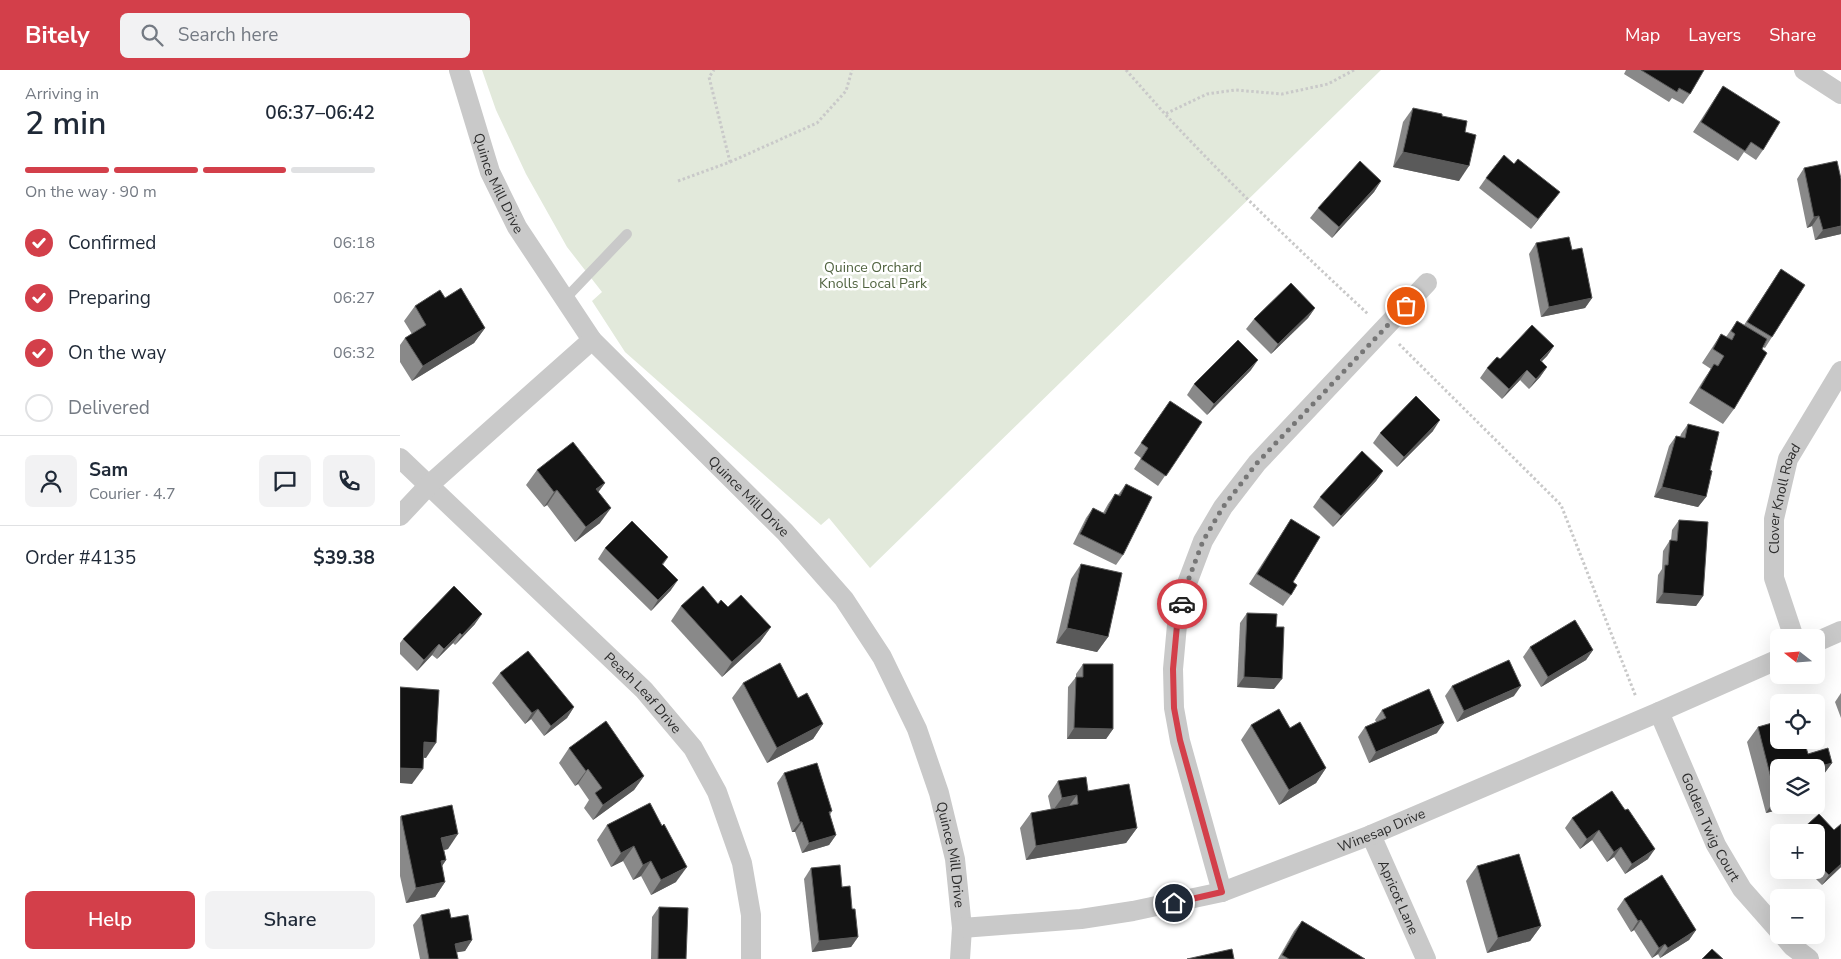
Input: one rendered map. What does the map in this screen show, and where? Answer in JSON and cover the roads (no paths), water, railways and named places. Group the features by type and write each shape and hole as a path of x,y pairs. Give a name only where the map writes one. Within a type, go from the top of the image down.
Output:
{"street":[{"name":"Quince Mill Drive","path":"459,70 490,172 518,227 592,340 785,532 844,599 882,657 917,729 939,793 955,859 962,928 960,959"},
{"path":"1804,70 1841,94"},
{"path":"1222,892 1180,740 1174,708 1173,669 1177,625 1186,586 1203,541 1223,507 1257,463 1428,283"},
{"path":"400,516 429,485 592,340"},
{"name":"Clover Knoll Road","path":"1791,629 1774,578 1774,519 1788,459 1841,371"},
{"name":"Peach Leaf Drive","path":"400,458 644,690 692,748 717,792 742,863 750,915 751,959"},
{"path":"1825,638 1841,631"},
{"name":"Winesap Drive","path":"962,928 1081,919 1133,911 1222,892 1372,835 1770,663"},
{"name":"Golden Twig Court","path":"1659,712 1716,845 1742,889 1770,921"},
{"name":"Apricot Lane","path":"1372,835 1426,959"},
{"path":"1790,944 1809,959"}],"lane":[{"path":"565,299 627,234"}],"park label":[{"name":"Quince Orchard Knolls Local Park","path":"873,276"}]}
